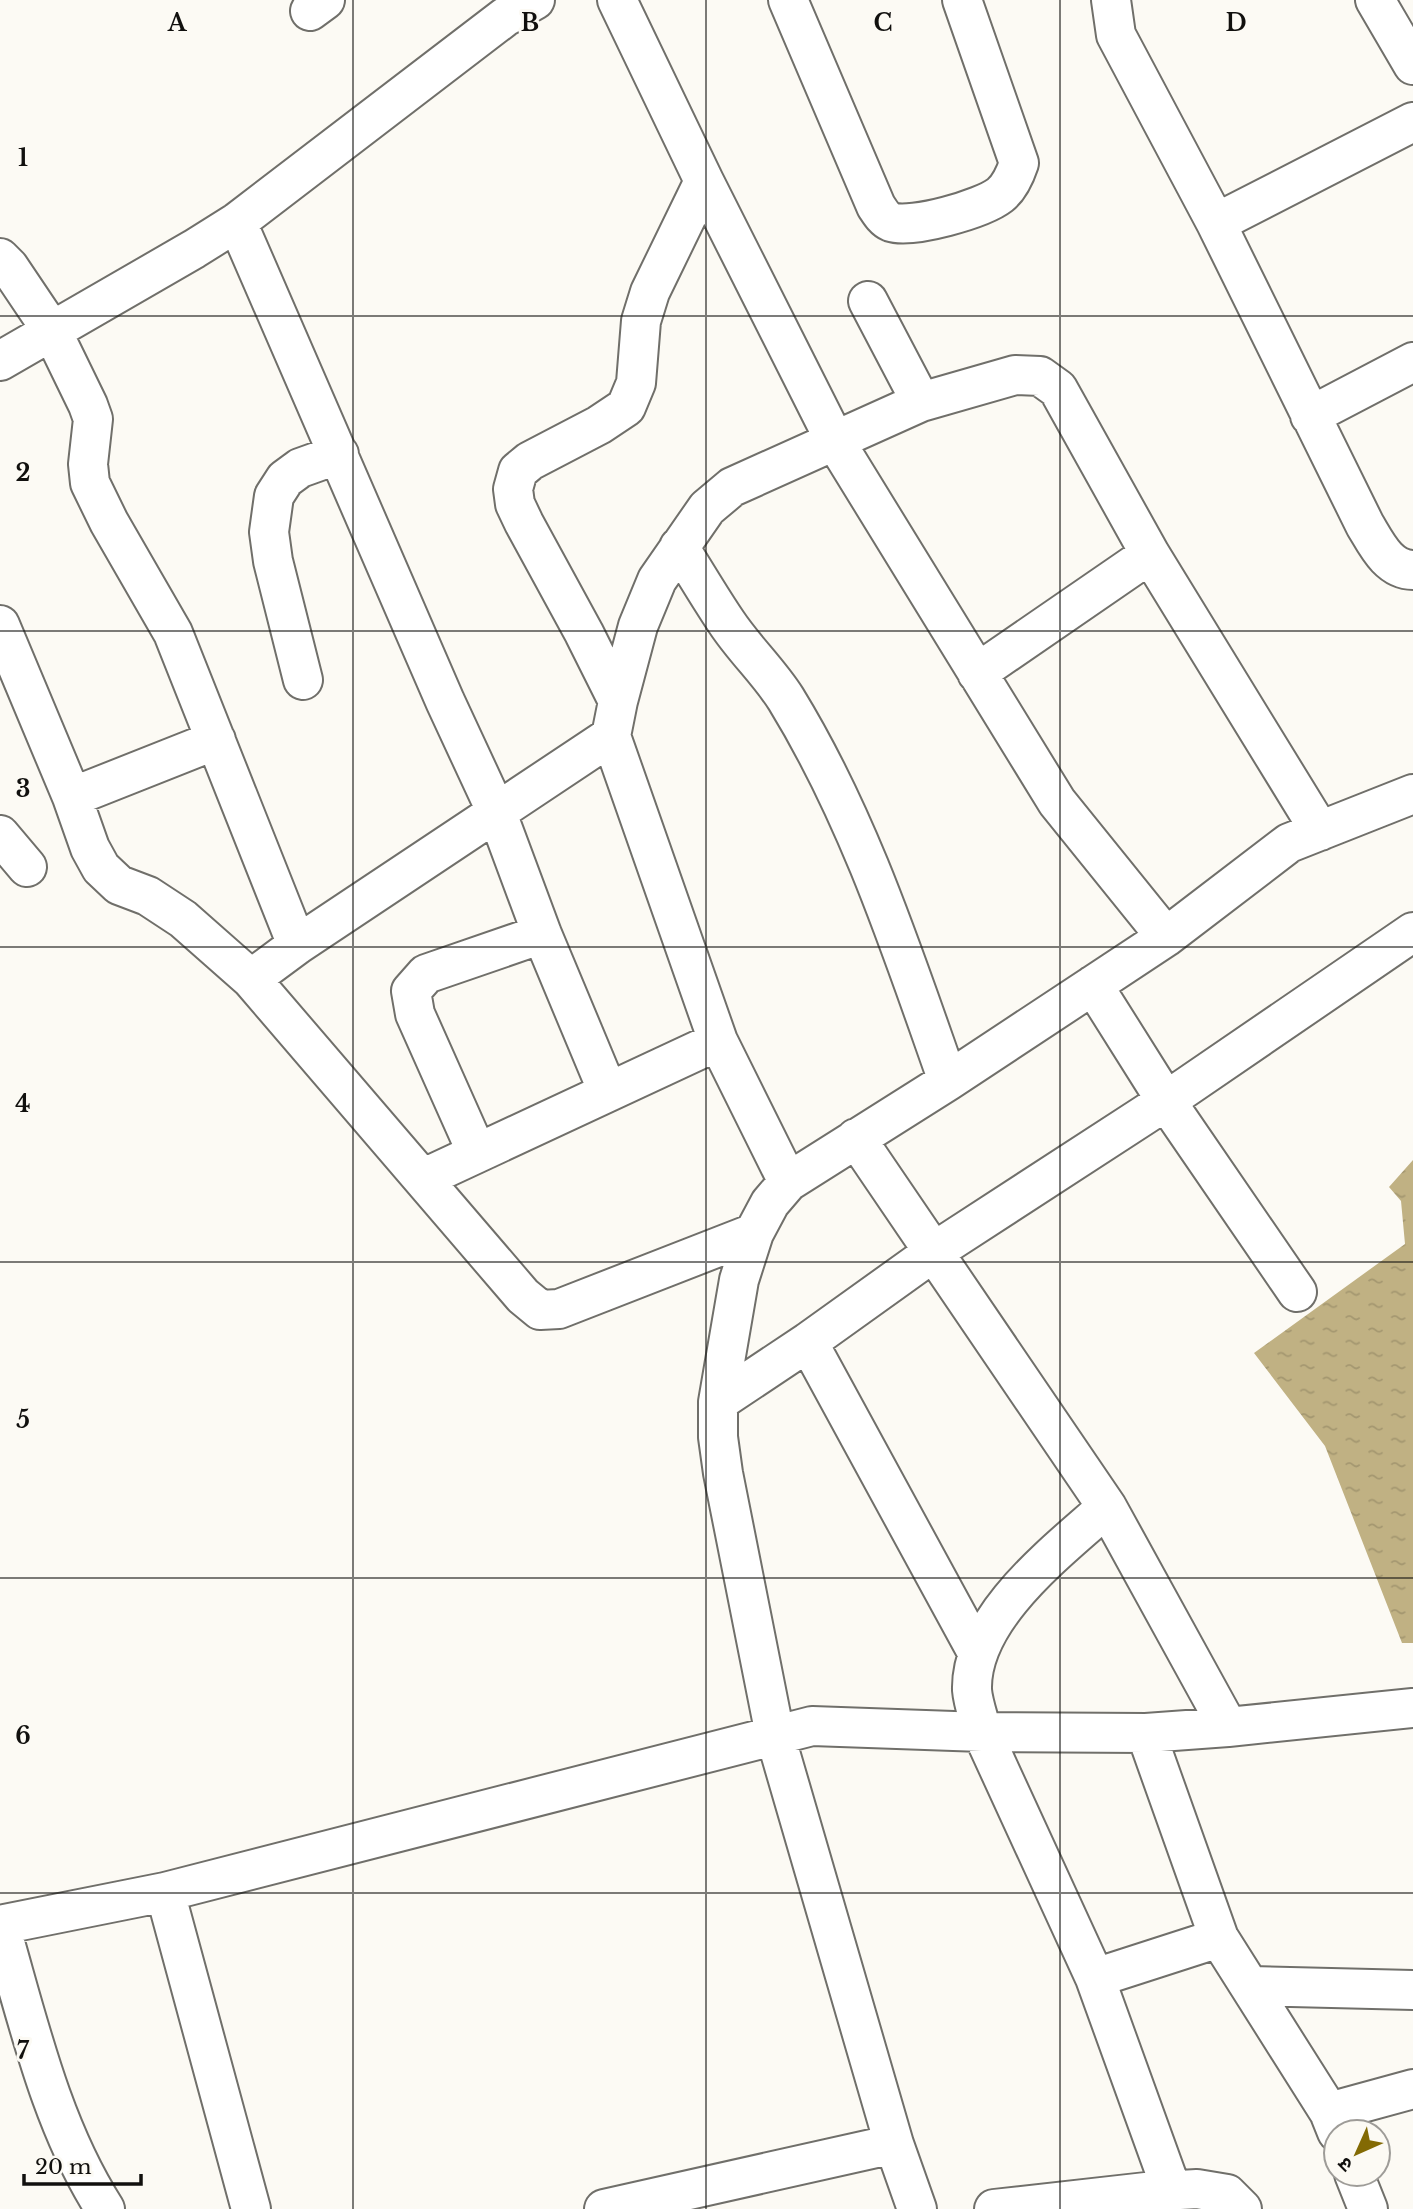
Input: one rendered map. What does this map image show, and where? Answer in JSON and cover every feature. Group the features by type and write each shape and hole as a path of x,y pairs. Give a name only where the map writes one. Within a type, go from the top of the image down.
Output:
{"street":[{"path":"617,0 704,181 835,441 1057,802 1166,937"},
{"path":"788,0 876,206 888,221 905,225 967,209 999,195 1013,180 1019,163 962,0"},
{"path":"1111,0 1116,35 1216,223 1365,525 1385,558 1406,570 1413,570"},
{"path":"1376,0 1413,65"},
{"path":"0,361 237,222 512,6"},
{"path":"1216,223 1413,122"},
{"path":"704,181 650,292 641,321 636,383 626,407 599,425 530,461 518,471 513,489 524,523 614,718 718,1041 788,1182"},
{"path":"237,222 439,689 497,813 542,934 608,1092"},
{"path":"0,258 9,267 52,331 88,405 93,419 88,464 90,483 109,522 173,633 297,944"},
{"path":"868,301 922,402"},
{"path":"1310,416 1413,362"},
{"path":"251,979 297,944 497,813 614,718 638,626 657,580 707,508 732,487 922,402 1015,375 1040,376 1058,389 1150,554 1320,831"},
{"path":"303,680 273,561 269,532 274,496 285,479 300,468 339,454"},
{"path":"679,547 728,625 786,698 837,792 891,920 948,1081"},
{"path":"977,673 1150,554"},
{"path":"0,625 72,797 90,848 101,868 119,885 148,896 183,919 251,979 523,1296 540,1310 559,1309 754,1233"},
{"path":"72,797 216,740"},
{"path":"917,2209 894,2144 775,1735 723,1473 718,1437 718,1402 739,1280 754,1233 770,1203 788,1182 948,1081 1166,937 1289,844 1413,794"},
{"path":"0,835 26,867"},
{"path":"718,1402 808,1342 934,1251 1166,1101 1413,932"},
{"path":"477,1153 415,1014 411,991 426,974 542,934"},
{"path":"1093,985 1166,1101 1297,1292"},
{"path":"424,1178 718,1041"},
{"path":"856,1138 1107,1507 1228,1727"},
{"path":"808,1342 978,1654"},
{"path":"1107,1507 1032,1575 1002,1609 978,1654 972,1690 982,1732 1095,1978 1172,2191"},
{"path":"105,2209 88,2182 60,2117 0,1925 164,1892 812,1726 982,1732 1146,1733 1413,1708"},
{"path":"1146,1733 1219,1938 1331,2118"},
{"path":"164,1892 251,2209"},
{"path":"1095,1978 1219,1938"},
{"path":"1251,1986 1413,1990"},
{"path":"1343,2118 1413,2089"},
{"path":"604,2209 894,2144"},
{"path":"1360,2188 1368,2209"},
{"path":"994,2209 1197,2189 1227,2194 1242,2209"}],"water":[{"path":"1413,1160 1413,1643 1402,1643 1325,1446 1254,1353 1405,1244 1401,1201 1389,1187"}]}
